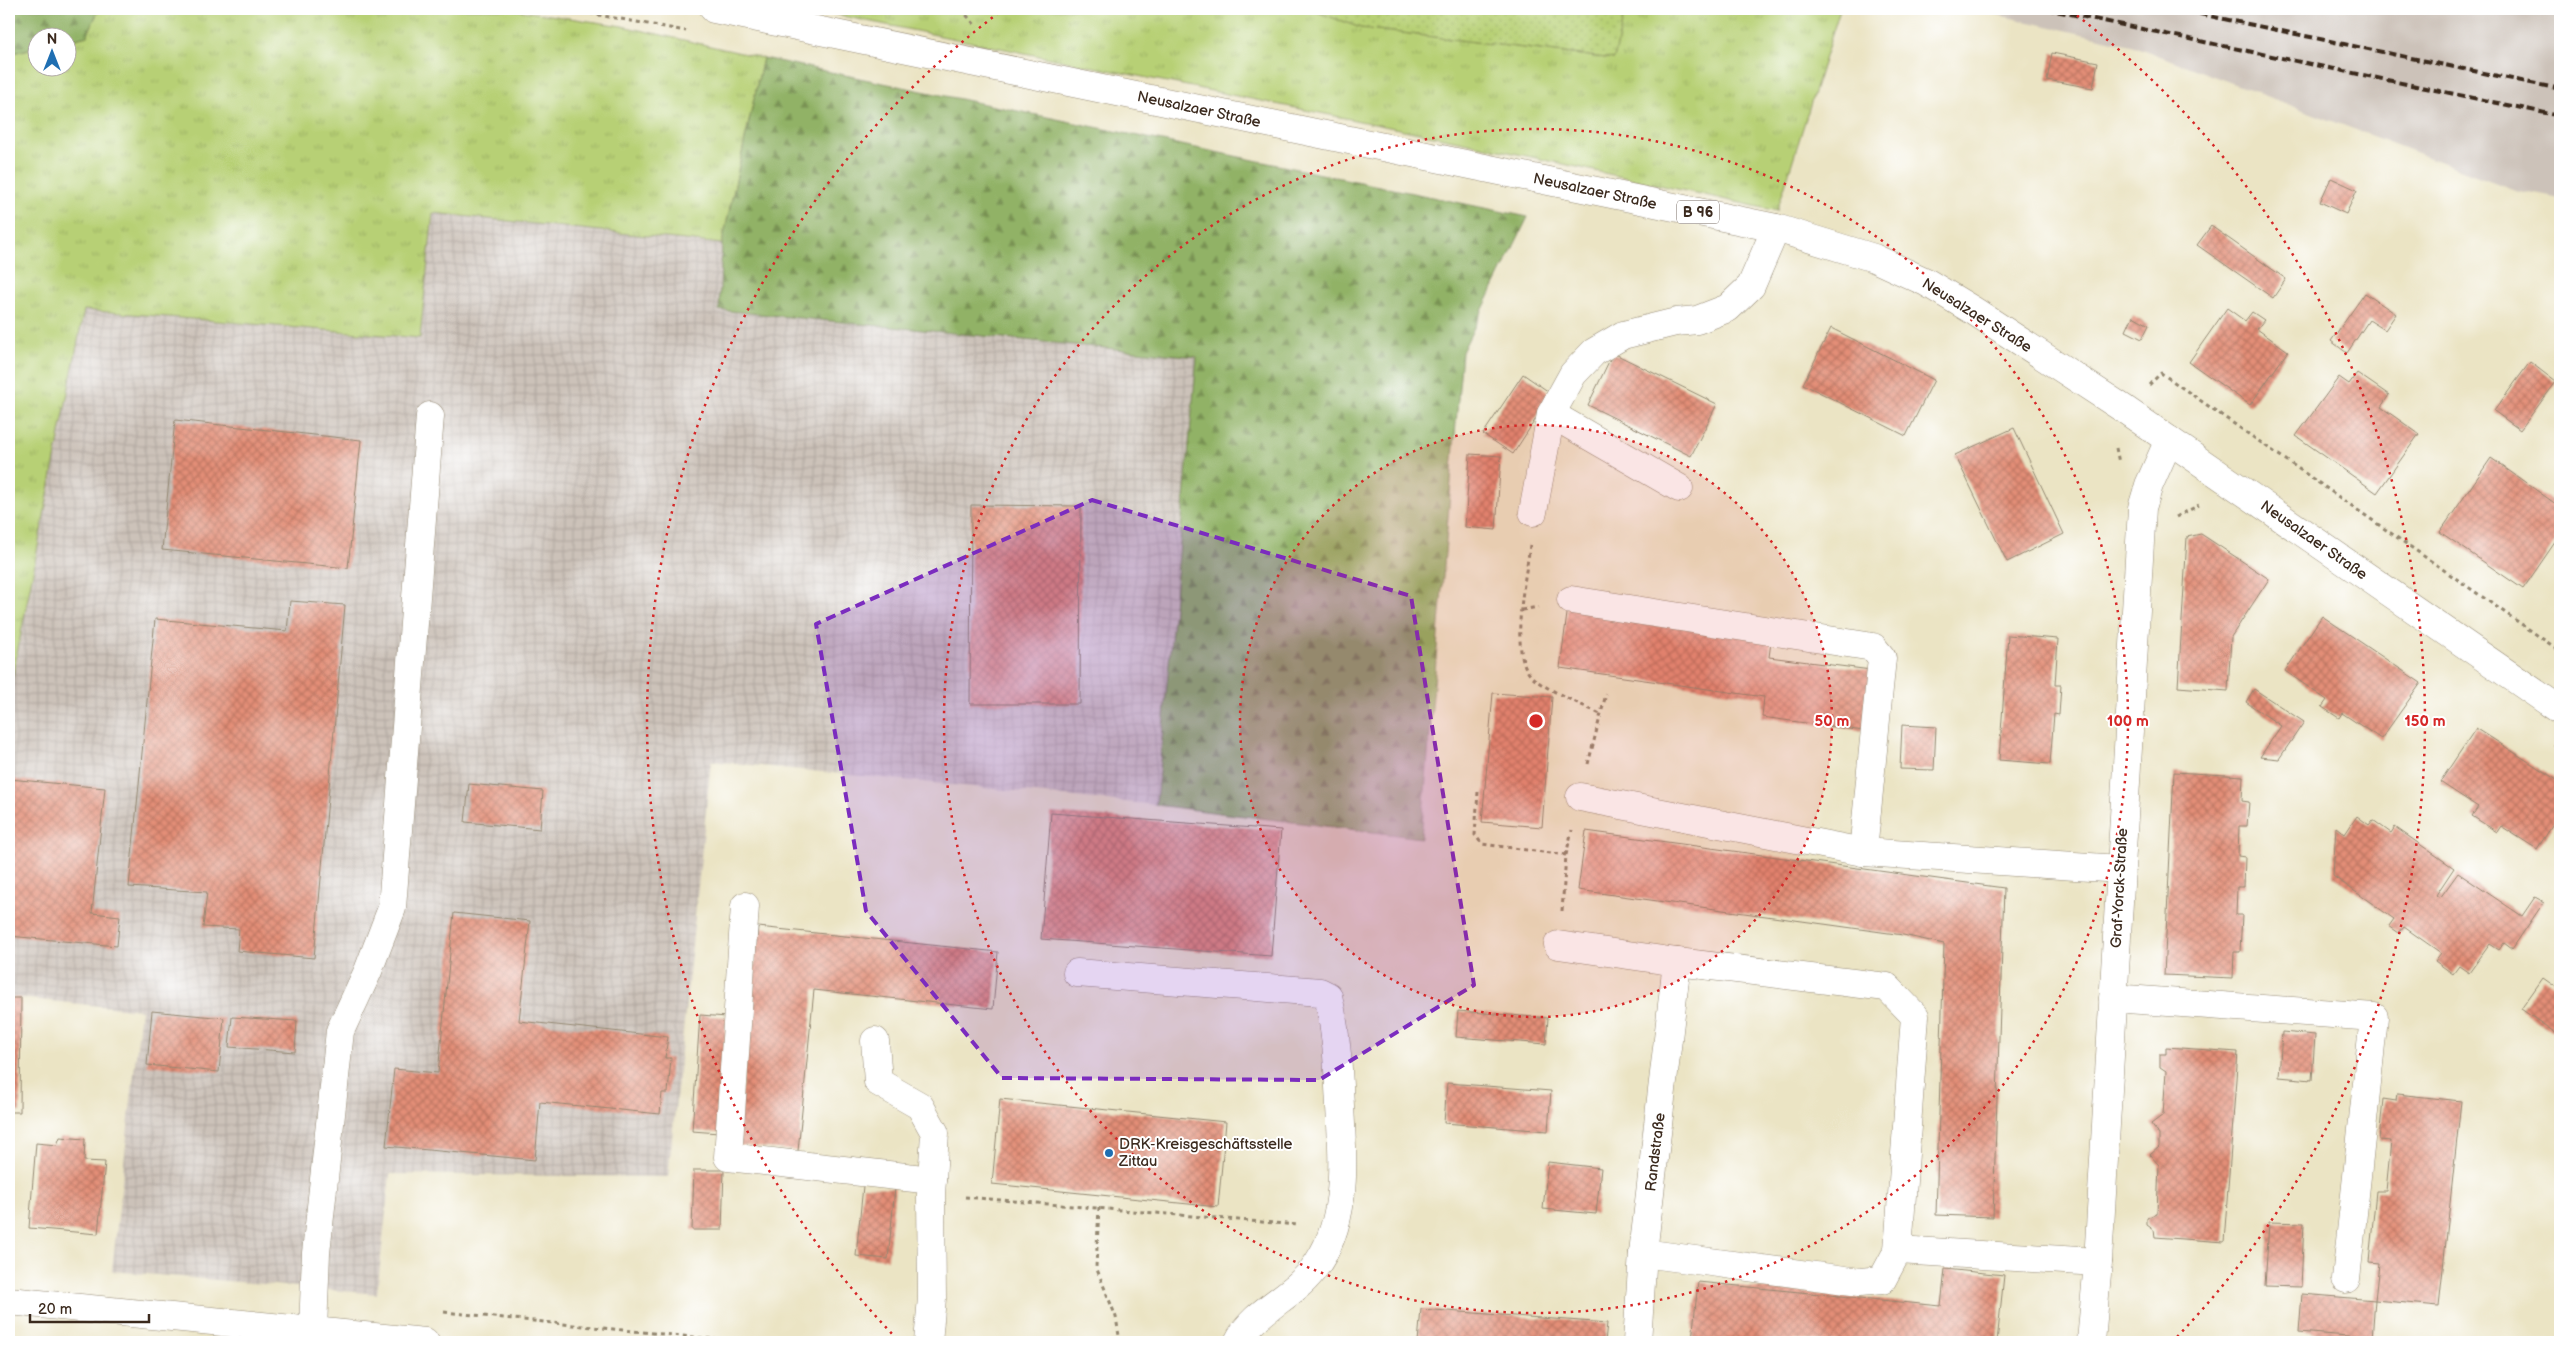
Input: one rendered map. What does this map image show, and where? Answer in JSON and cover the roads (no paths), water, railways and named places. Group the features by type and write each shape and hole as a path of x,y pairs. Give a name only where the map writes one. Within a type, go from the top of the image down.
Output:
{"main road":[{"name":"Neusalzaer Straße","path":"714,9 1776,228 1874,258 1926,282 2124,409 2560,710"},
{"path":"1534,512 1551,414 1573,374 1594,352 1624,335 1676,322 1697,320 1728,308 1751,286 1776,228"},
{"path":"1551,414 1679,488"},
{"path":"313,1330 316,1253 340,1031 368,971 392,908 430,416"},
{"name":"Graf-Yorck-Straße","path":"2091,1342 2098,1262 2142,508 2148,485 2169,440"},
{"path":"1570,600 1873,647 1882,658 1881,689 1863,852"},
{"path":"1580,797 1863,852 2120,869"},
{"path":"745,906 728,1156 932,1187"},
{"path":"1558,945 1677,962 1887,987 1915,1016 1898,1250 1882,1280 1860,1282 1644,1253"},
{"name":"Randstraße","path":"1637,1342 1644,1253 1677,962"},
{"path":"1077,973 1320,992 1328,996 1337,1032 1343,1174 1339,1211 1334,1228 1312,1270 1289,1294 1255,1320 1238,1342"},
{"path":"2113,998 2374,1018 2346,1279"},
{"path":"875,1040 878,1082 920,1106 935,1134 932,1187 932,1298 928,1342"},
{"path":"1898,1250 2098,1262"},
{"path":"9,1301 425,1342"}],"railway":[{"path":"2046,9 2560,116"},
{"path":"2176,9 2560,89"}],"place":[{"name":"DRK-Kreisgeschäftsstelle Zittau","path":"1109,1153"}]}
